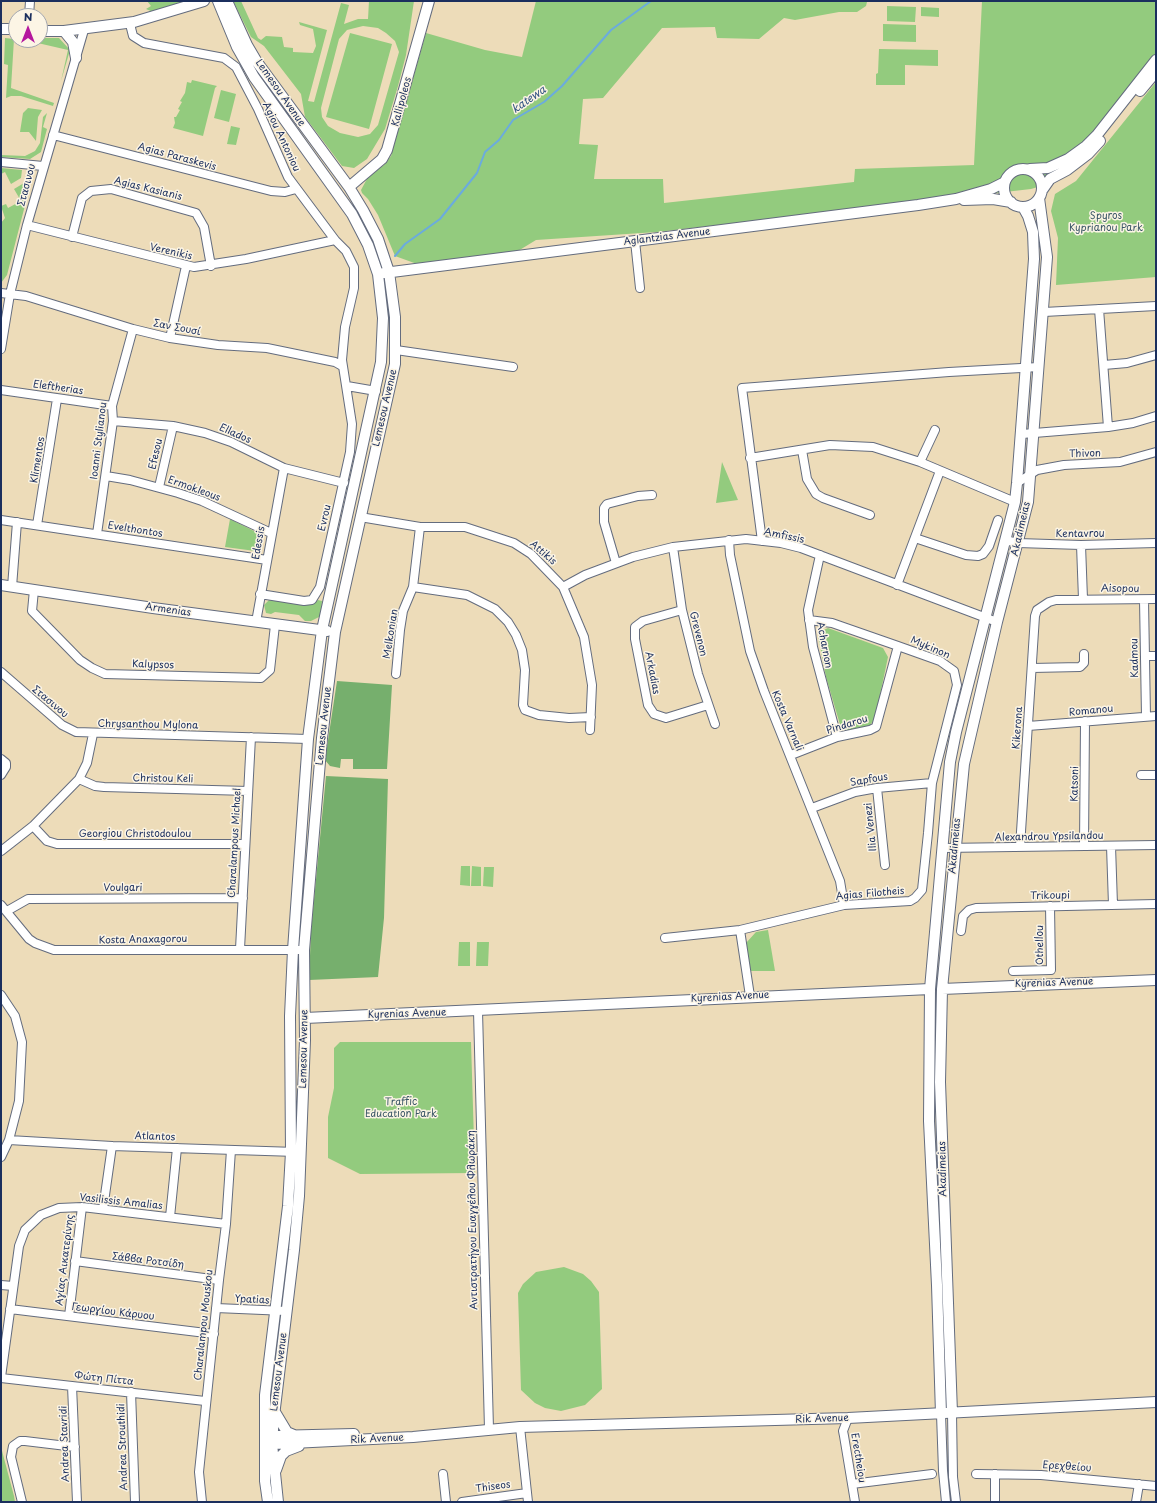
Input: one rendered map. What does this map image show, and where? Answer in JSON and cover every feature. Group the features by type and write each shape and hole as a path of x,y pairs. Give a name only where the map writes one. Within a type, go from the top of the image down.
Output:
{"main road":[{"path":"48,30 84,30 134,22 204,1"},
{"name":"Kallipoleos","path":"349,187 382,158 387,150 429,1"},
{"path":"84,30 94,33 101,33 131,28 222,2"},
{"name":"Lemesou Avenue","path":"222,2 257,62 349,187 378,239 389,272 395,316 396,350 384,414 335,632 322,738 304,950 305,1018 296,1152 294,1250 269,1440 265,1481 268,1502"},
{"name":"Lemesou Avenue","path":"222,2 236,47 254,76 352,214 368,245 378,274 383,318 381,362 376,391 322,630 308,740 293,950 290,1016 296,1152 265,1395 269,1440 278,1502"},
{"path":"64,31 74,42 76,58"},
{"path":"1156,60 1097,135 1086,146 1068,159 1048,168 1030,170 1022,168 1015,170 1009,175 1005,182 1005,194 1011,202 1023,207 1032,205 1050,179 1067,170 1088,154 1156,72"},
{"path":"1030,170 1040,179 1041,194"},
{"name":"Aglantzias Avenue","path":"378,274 864,213 956,199 996,188 1005,182"},
{"name":"Akadimeias","path":"947,1414 940,1082 942,989 964,764 997,622 1028,502 1044,312 1046,257 1041,194"},
{"name":"Aglantzias Avenue","path":"956,199 993,199 1011,202"},
{"name":"Akadimeias","path":"947,1414 937,1285 929,1121 930,989 952,754 1015,502 1022,434 1034,251 1031,224 1023,207"},
{"name":"Armenias","path":"1,585 275,625 335,632"},
{"name":"Kyrenias Avenue","path":"942,989 1156,980"},
{"name":"Kyrenias Avenue","path":"305,1018 750,996 930,989"},
{"name":"Rik Avenue","path":"269,1440 311,1443 478,1432 489,1429 520,1427 848,1418 1156,1402"},
{"path":"274,1410 279,1421 287,1432 297,1436"},
{"name":"Rik Avenue","path":"269,1440 297,1436 478,1427 489,1429"},
{"path":"275,1481 278,1462 281,1456 292,1448 311,1443"}],"street":[{"name":"Agiou Antoniou","path":"131,28 133,36 144,43 224,58 236,67 258,109 281,166 296,189 352,260 354,288 345,327 342,366 347,386"},
{"name":"Στασινου","path":"1,349 10,294 27,225 84,30"},
{"name":"Agias Paraskevis","path":"53,135 271,191 286,192 296,189"},
{"path":"1,162 43,166"},
{"name":"Agias Kasianis","path":"72,237 82,198 91,191 110,189 196,213 204,227 211,266"},
{"name":"Verenikis","path":"27,225 186,266 211,266 335,240"},
{"path":"635,241 640,288"},
{"path":"170,338 186,266"},
{"name":"Σαν Σουσί","path":"1,293 50,302 133,329 170,338 218,345 267,348 335,362 342,366"},
{"path":"1044,312 1156,306"},
{"path":"1098,309 1104,365 1108,427"},
{"name":"Ioanni Stylianou","path":"97,534 113,420 112,406 133,329"},
{"path":"396,350 513,367"},
{"path":"1104,365 1128,363 1156,355"},
{"path":"762,541 742,388 949,372 1039,367"},
{"path":"347,386 376,391"},
{"name":"Evrou","path":"260,594 304,601 312,600 320,587 344,483 352,435 347,386"},
{"name":"Eleftherias","path":"1,390 112,406"},
{"name":"Klimentos","path":"37,525 57,398"},
{"path":"1022,434 1108,427 1133,423 1156,416"},
{"name":"Ellados","path":"113,420 173,426 217,437 284,468 344,483"},
{"name":"Efesou","path":"159,487 173,426"},
{"path":"920,462 935,430"},
{"path":"750,458 830,445 873,447 920,462 1015,502"},
{"path":"802,450 807,479 816,494 870,515"},
{"name":"Thivon","path":"1017,483 1031,473 1064,464 1120,462 1156,452"},
{"name":"Edessis","path":"256,622 284,468"},
{"path":"897,585 940,470"},
{"name":"Ermokleous","path":"106,476 159,487 202,502 271,533"},
{"path":"616,563 604,522 604,508 607,504 638,496 652,495"},
{"name":"Attikis","path":"360,517 420,527 465,527 514,543 531,554 563,587 578,619 588,656 592,685 590,730"},
{"name":"Evelthontos","path":"1,520 267,560"},
{"path":"915,538 966,555 978,556 983,554 989,546 998,520"},
{"path":"12,587 17,522"},
{"name":"Melkonian","path":"396,674 403,611 413,587 420,527"},
{"name":"Amfissis","path":"563,587 585,574 616,563 673,547 729,540 762,541 781,543 820,555 997,622"},
{"name":"Kosta Varnali","path":"729,540 730,555 750,652 764,691 791,755 840,881 844,905"},
{"name":"Kentavrou","path":"1005,540 1018,544 1081,545 1156,543"},
{"path":"1081,545 1083,599"},
{"name":"Grevenon","path":"673,547 682,610 698,674 715,724"},
{"name":"Acharnon","path":"820,555 809,598 809,620 815,654 837,738"},
{"path":"413,587 467,595 489,606 508,622 516,635 522,650 525,670 523,705 525,710 539,715 569,718 591,717"},
{"name":"Kalypsos","path":"34,590 32,612 80,660 105,674 261,678 270,670 275,625"},
{"name":"Aisopou","path":"1037,610 1048,602 1083,599 1156,599"},
{"name":"Kadmou","path":"1144,600 1146,716"},
{"path":"967,611 988,608"},
{"name":"Arkadias","path":"682,610 643,621 636,627 636,638 648,705 654,714 666,718 708,705"},
{"name":"Kikerona","path":"1020,847 1035,616 1037,610"},
{"name":"Mykinon","path":"809,620 832,623 898,646 940,661 954,671 957,685 932,783"},
{"name":"Pindarou","path":"791,755 837,738 870,730 876,727 898,646"},
{"path":"1032,668 1080,667 1084,663 1084,654"},
{"path":"1145,656 1156,656"},
{"name":"Στασινου","path":"1,672 66,728 76,732 93,734"},
{"name":"Romanou","path":"1028,726 1156,716"},
{"name":"Katsoni","path":"1084,846 1085,721"},
{"name":"Chrysanthou Mylona","path":"1,850 33,826 79,780 87,764 93,734 250,737 308,740"},
{"name":"Charalampous Michael","path":"240,949 250,737"},
{"path":"1,759 6,763 6,767 1,775"},
{"path":"1141,775 1156,775"},
{"name":"Christou Keli","path":"79,780 95,786 104,787 248,791"},
{"name":"Sapfous","path":"812,808 837,797 877,788 932,783"},
{"name":"Agias Filotheis","path":"664,938 740,930 844,905 910,900 919,895 923,883 932,783"},
{"name":"Ilia Venezi","path":"877,788 885,865"},
{"name":"Georgiou Christodoulou","path":"33,826 47,841 57,844 245,844"},
{"name":"Alexandrou Ypsilandou","path":"942,848 1156,845"},
{"path":"1111,846 1113,905"},
{"name":"Voulgari","path":"4,908 28,899 243,898"},
{"name":"Trikoupi","path":"961,931 963,916 969,910 976,908 1156,904"},
{"name":"Othellou","path":"1013,971 1051,970 1050,906"},
{"name":"Kosta Anaxagorou","path":"4,908 29,939 35,943 54,950 304,950"},
{"path":"740,930 750,996"},
{"name":"Kyrenias Avenue","path":"930,989 942,989"},
{"path":"1,994 11,1008 21,1032 22,1055 19,1101 9,1140 1,1157"},
{"name":"Αντιστρατήγου Ευαγγέλου Φλωράκη","path":"478,1010 489,1429"},
{"name":"Atlantos","path":"9,1140 112,1146 296,1152"},
{"path":"103,1209 112,1146"},
{"path":"170,1217 177,1148"},
{"name":"Charalampou Mouskou","path":"202,1502 199,1472 214,1334 218,1280 226,1224 231,1150"},
{"name":"Vasilissis Amalias","path":"1,1377 12,1286 19,1246 25,1230 41,1216 59,1208 82,1207 226,1224"},
{"name":"Αγίας Αικατερίνης","path":"69,1316 82,1207"},
{"name":"Σάββα Ροτσίδη","path":"75,1261 218,1280"},
{"path":"1,1285 12,1286"},
{"name":"Ypatias","path":"216,1308 286,1311"},
{"name":"Γεωργίου Κάρυου","path":"10,1309 214,1334"},
{"name":"Φώτη Πίττα","path":"1,1377 206,1400"},
{"name":"Andrea Stavridi","path":"72,1386 77,1502"},
{"name":"Andrea Strouthidi","path":"132,1392 135,1502"},
{"name":"Akadimeias","path":"946,1502 942,1471 947,1414"},
{"name":"Akadimeias","path":"947,1414 956,1502"},
{"name":"Erectheiou","path":"848,1418 844,1436 855,1502"},
{"path":"520,1427 528,1502"},
{"path":"22,1502 11,1458 13,1446 20,1441 75,1446"},
{"path":"443,1474 446,1502"},
{"path":"852,1484 932,1474"},
{"name":"Ερεχθείου","path":"976,1474 1086,1478 1156,1486"},
{"path":"995,1474 995,1502"},
{"path":"1136,1502 1139,1484"},
{"name":"Thiseos","path":"462,1502 526,1492"}],"green space":[{"path":"147,1 187,1 153,12 146,9 151,6"},
{"path":"233,1 241,1 258,38 261,40 266,36 282,37 284,47 293,48 293,52 313,53 316,46 313,29 300,25 299,22 327,30 308,101 314,102 341,3 349,5 344,24 358,19 368,19 369,1 414,1 406,55 398,86 385,129 367,159 354,168 342,166 305,117 301,94 264,46 251,37","holes":["363,26 378,28 395,41 399,52 378,125 370,134 358,137 340,133 328,126 322,117 321,108 339,39 347,30"]},
{"path":"536,1 867,2 866,6 857,12 839,12 795,20 784,18 759,39 717,38 715,27 662,28 603,98 583,99 579,144 598,145 594,179 663,179 664,203 854,182 855,169 974,165 982,1 1156,1 1156,63 1051,183 1031,189 657,232 536,240 518,251 431,264 428,268 395,256 378,215 361,190 368,177 384,165 391,156 426,33 485,50 522,57"},
{"path":"887,6 916,7 915,22 887,21"},
{"path":"921,7 939,8 939,17 921,16"},
{"path":"883,24 916,25 916,42 883,41"},
{"path":"350,33 392,44 369,129 326,117"},
{"path":"5,38 8,38 8,48 13,48 11,88 54,103 53,106 21,96 11,96 6,98 8,65 4,64"},
{"path":"48,38 59,38 70,50 61,81 68,50 48,45"},
{"path":"879,49 938,50 938,66 905,65 905,85 876,85"},
{"path":"192,80 217,86 215,88 203,136 173,128 175,123 174,117 176,117 180,110 178,109 182,102 180,101 185,93 187,82 191,83"},
{"name":"Spyros Kyprianou Park","path":"1156,82 1156,277 1056,285 1058,238 1051,211 1055,194 1076,181"},
{"path":"221,90 236,94 229,122 214,118"},
{"path":"28,108 42,110 38,117 36,141 29,132 20,132 23,113"},
{"path":"47,113 43,127 47,129 41,152 30,159 1,157 1,155 25,156 35,151 40,143 43,117"},
{"path":"231,126 240,128 236,145 227,144"},
{"path":"1,168 22,170 21,178 11,184 5,172 1,174"},
{"path":"24,183 30,186 7,275 1,283 1,223 5,218 1,206 6,204 8,208 21,201 14,189"},
{"path":"722,462 738,500 716,503"},
{"path":"230,519 258,533 262,541 262,546 255,551 225,547"},
{"path":"269,600 310,605 318,600 322,601 321,616 311,621 305,621 299,615 275,612 271,614 266,613 264,605"},
{"path":"828,628 883,648 888,657 875,719 869,726 849,731 841,728 826,677 818,636 819,632"},
{"path":"337,681 392,685 387,769 353,769 353,759 341,759 340,768 330,766 325,760"},
{"path":"326,776 388,779 384,918 378,977 309,980 311,931"},
{"path":"461,866 470,866 470,886 460,885"},
{"path":"472,866 481,867 481,886 471,886"},
{"path":"484,867 494,867 493,887 483,886"},
{"path":"768,930 775,971 749,971 746,943 756,932"},
{"path":"459,942 470,942 470,966 458,966"},
{"path":"477,942 489,942 488,966 476,966"},
{"name":"Traffic Education Park","path":"340,1042 471,1042 475,1173 360,1174 328,1158 328,1117 334,1088 334,1048"},
{"path":"564,1267 583,1274 591,1281 599,1292 602,1389 585,1405 561,1411 545,1408 535,1403 521,1390 518,1293 523,1284 536,1272"},
{"path":"1,1447 14,1496 15,1502 1,1502"}],"waterway":[{"name":"katewa","path":"395,256 405,244 440,219 477,173 485,152 499,140 513,120 544,102 562,86 611,30 651,1"}]}
